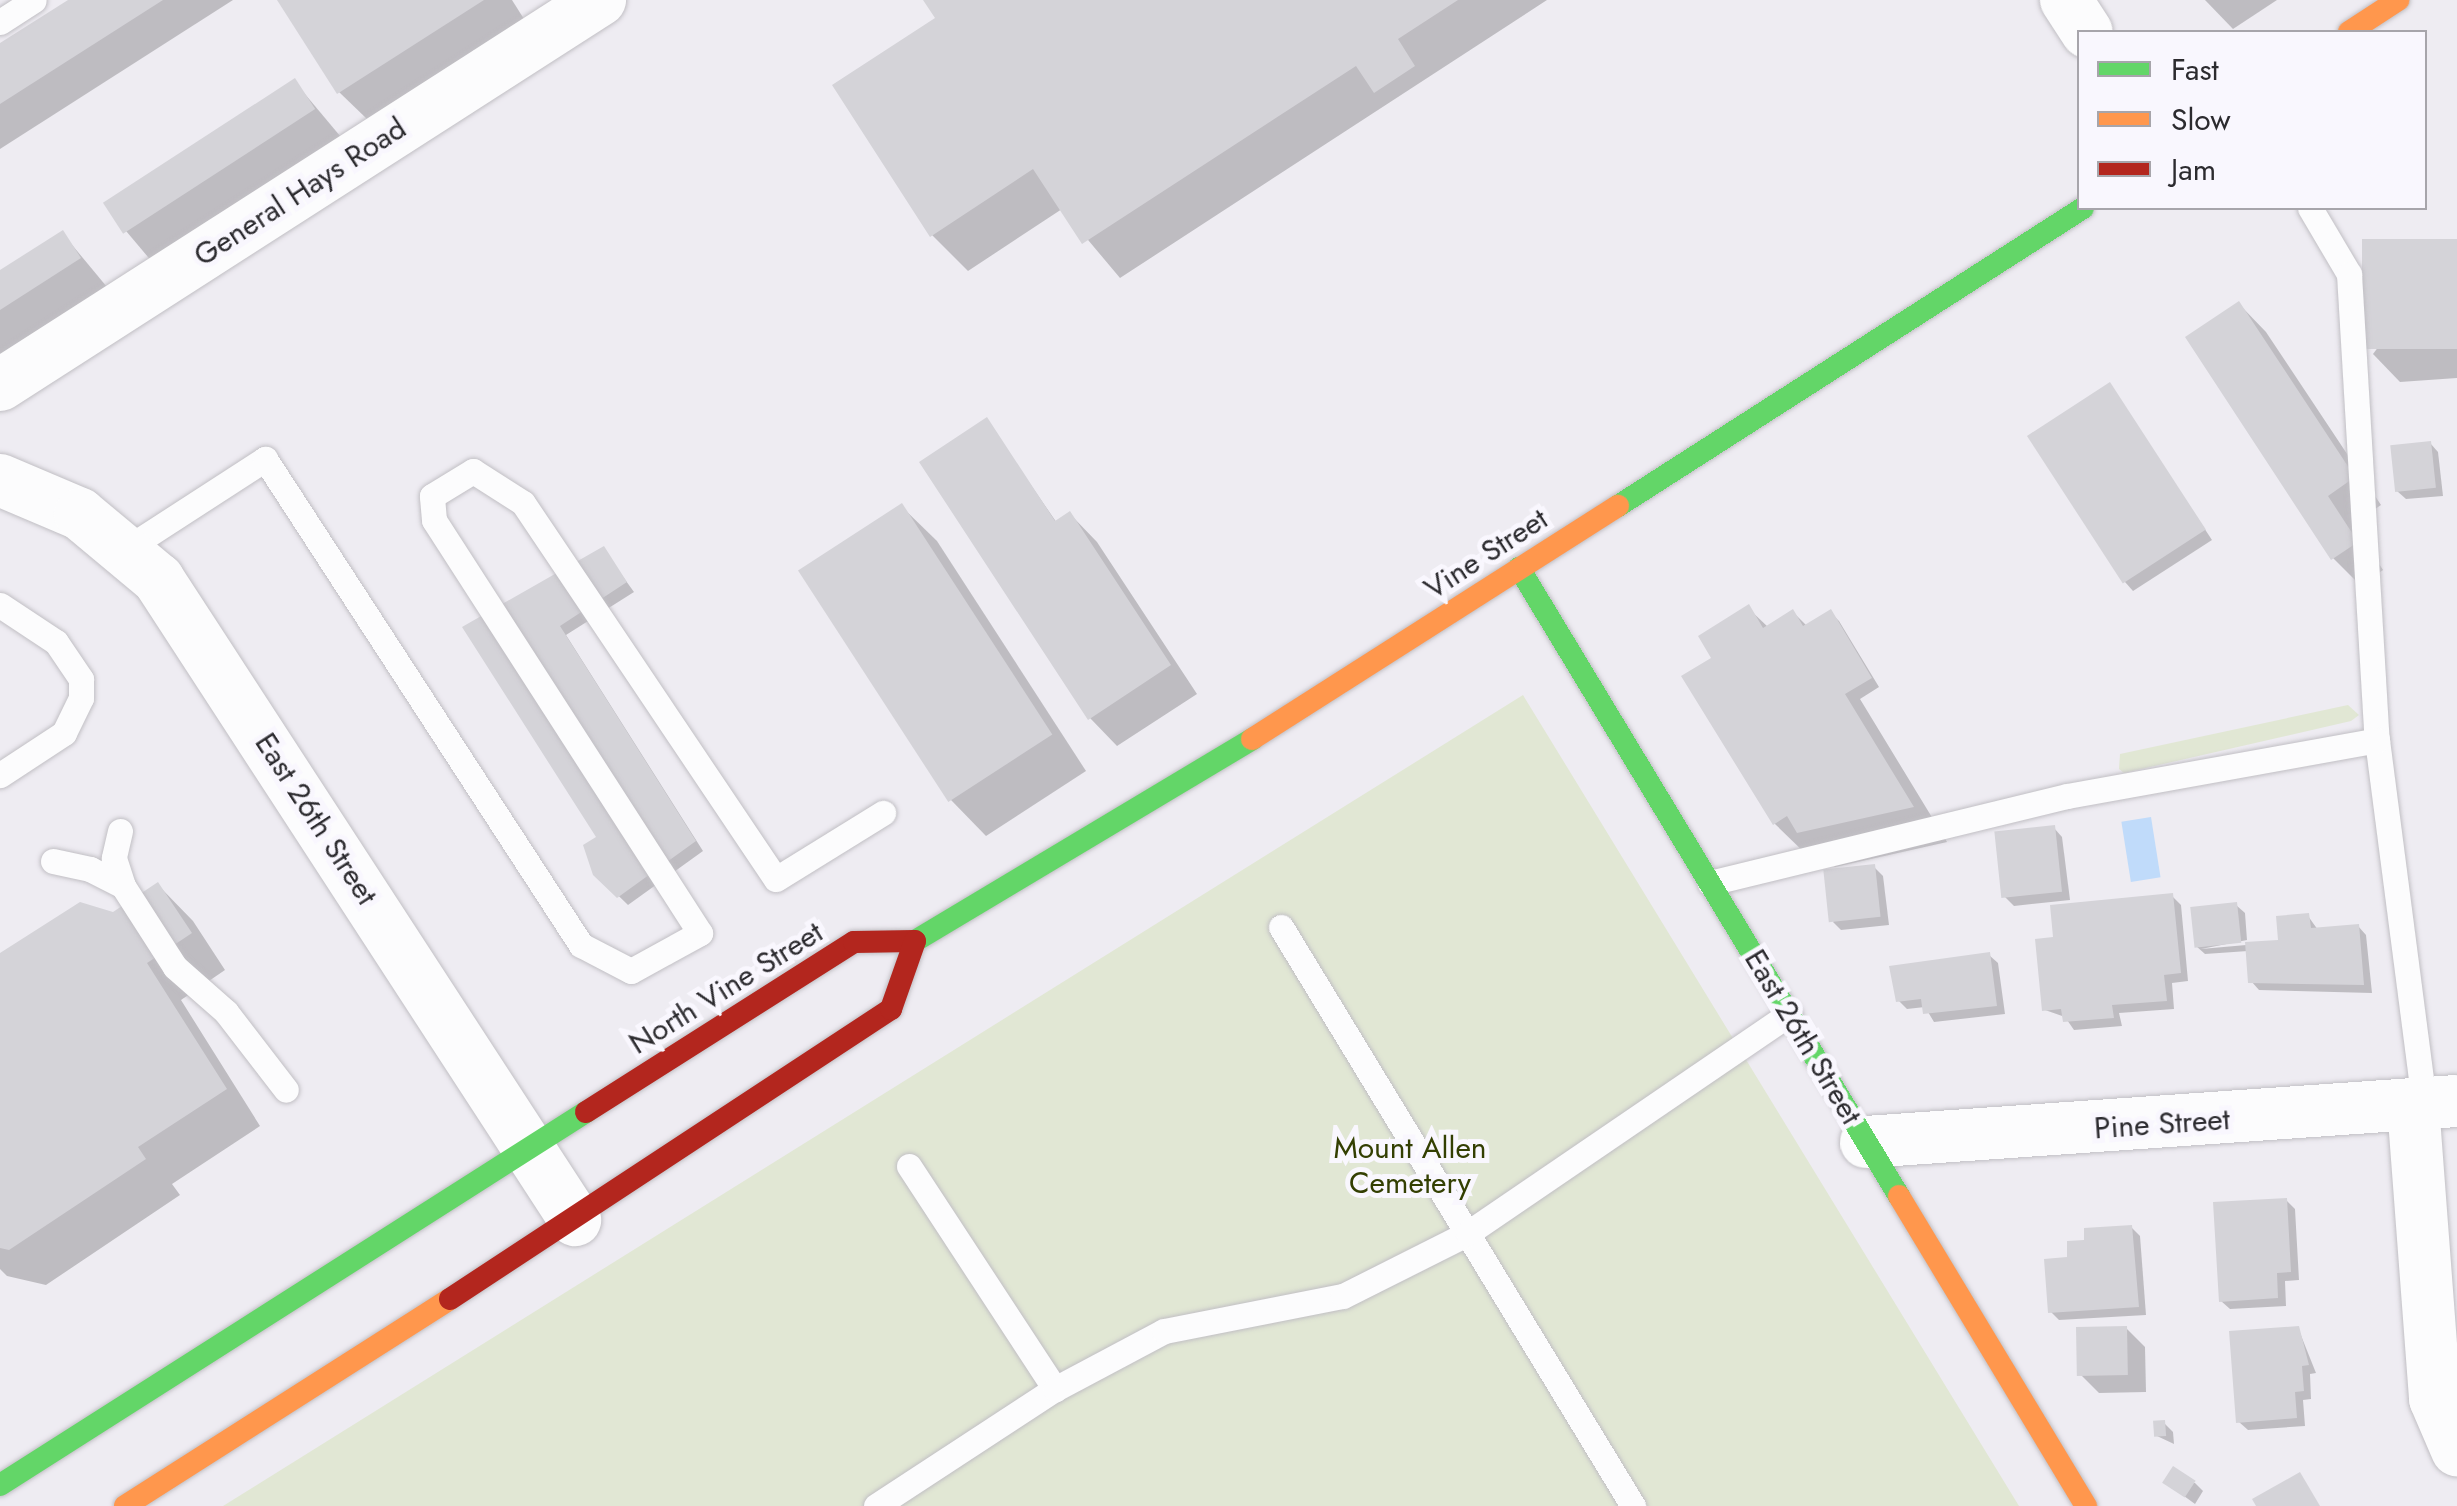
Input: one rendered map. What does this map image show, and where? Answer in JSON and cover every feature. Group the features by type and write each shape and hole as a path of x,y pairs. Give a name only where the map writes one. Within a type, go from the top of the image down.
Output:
{"main road":[{"path":"2352,30 2398,0"},
{"name":"Vine Street","path":"915,941 1291,716 2080,210"},
{"name":"East 26th Street","path":"1519,568 2086,1506"},
{"path":"126,1506 575,1220 891,1009 915,941"},
{"name":"North Vine Street","path":"0,1485 854,942 915,941"}],"street":[{"name":"General Hays Road","path":"0,384 600,0"},
{"path":"2066,0 2085,30"},
{"name":"East 26th Street","path":"0,480 80,514 126,548 187,618 575,1220"},
{"path":"2431,1103 2435,1399 2457,1450"},
{"name":"Pine Street","path":"1866,1142 2431,1103"}],"lane":[{"path":"0,22 34,0"},
{"path":"2311,210 2349,274 2377,740 2431,1103"},
{"path":"126,548 266,459 580,944 631,970 700,934 434,520 432,496 472,471 523,502 776,879 883,812"},
{"path":"0,605 72,660 81,698 64,733 0,775"},
{"path":"1710,883 2067,796 2377,740"},
{"path":"120,831 114,858 122,886 175,967 226,1012 286,1090"},
{"path":"52,860 90,869 122,886"},
{"path":"1281,928 1632,1506"},
{"path":"876,1506 1055,1389 1164,1331 1343,1296 1468,1232 1788,1014"},
{"path":"909,1166 1055,1389"}],"green space":[{"name":"Mount Allen Cemetery","path":"1523,695 2019,1506 223,1506"},
{"path":"2348,705 2359,715 2351,721 2124,773 2119,769 2120,754"}],"water":[{"path":"2151,817 2161,877 2131,882 2121,822"}],"building":[{"path":"68,0 163,0 0,104 0,43"},
{"path":"277,0 484,0 337,94"},
{"path":"923,0 1458,0 1398,39 1415,66 1374,93 1356,66 1082,244 1033,169 930,237 832,85 935,18"},
{"path":"295,78 315,109 123,234 103,203"},
{"path":"63,230 81,258 0,310 0,270"},
{"path":"2362,239 2457,239 2457,349 2362,349"},
{"path":"2239,301 2355,477 2328,496 2358,542 2331,560 2185,337"},
{"path":"2110,382 2206,530 2123,584 2027,436"},
{"path":"987,417 1055,521 1070,511 1171,665 1088,720 919,462"},
{"path":"2431,441 2436,488 2395,492 2390,445"},
{"path":"902,503 1052,734 948,802 798,571"},
{"path":"604,546 627,582 560,626 696,841 617,898 593,875 583,845 596,837 462,627"},
{"path":"1749,604 1763,628 1793,609 1803,626 1831,609 1872,678 1845,694 1914,807 1797,833 1787,816 1773,825 1681,676 1711,658 1698,636"},
{"path":"2055,825 2062,892 2001,898 1994,831"},
{"path":"1875,864 1881,917 1829,922 1823,869"},
{"path":"158,882 192,933 147,963 227,1089 138,1147 146,1159 9,1250 0,1248 0,953 80,902 113,912"},
{"path":"2173,893 2181,973 2164,975 2167,1001 2112,1005 2114,1018 2063,1022 2061,1009 2042,1011 2035,939 2053,937 2050,905"},
{"path":"2237,902 2241,943 2195,948 2190,907"},
{"path":"2309,913 2311,928 2359,924 2364,985 2248,983 2245,942 2278,940 2276,916"},
{"path":"1990,952 1997,1006 1923,1014 1921,999 1896,1002 1889,966"},
{"path":"2287,1198 2291,1272 2277,1273 2278,1298 2219,1302 2213,1202"},
{"path":"2132,1225 2139,1307 2048,1313 2044,1259 2067,1257 2067,1241 2084,1240 2084,1228"},
{"path":"2127,1326 2128,1375 2077,1376 2076,1327"},
{"path":"2299,1326 2309,1365 2302,1366 2304,1391 2295,1392 2297,1418 2236,1423 2229,1331"},
{"path":"2165,1420 2166,1436 2154,1437 2153,1421"},
{"path":"2173,1466 2196,1481 2185,1497 2162,1483"},
{"path":"2300,1472 2320,1506 2256,1506 2252,1499"}],"traffic: fast":[{"path":"1618,506 2080,210"},
{"path":"1519,568 1899,1196"},
{"path":"915,941 1252,739"},
{"path":"0,1485 586,1112"}],"traffic: slow":[{"path":"2352,30 2398,0"},
{"path":"1252,739 1618,506"},
{"path":"1899,1196 2086,1506"},
{"path":"125,1506 450,1299"}],"traffic: jam":[{"path":"586,1112 854,942 915,941"},
{"path":"450,1299 891,1009 915,941"}]}
